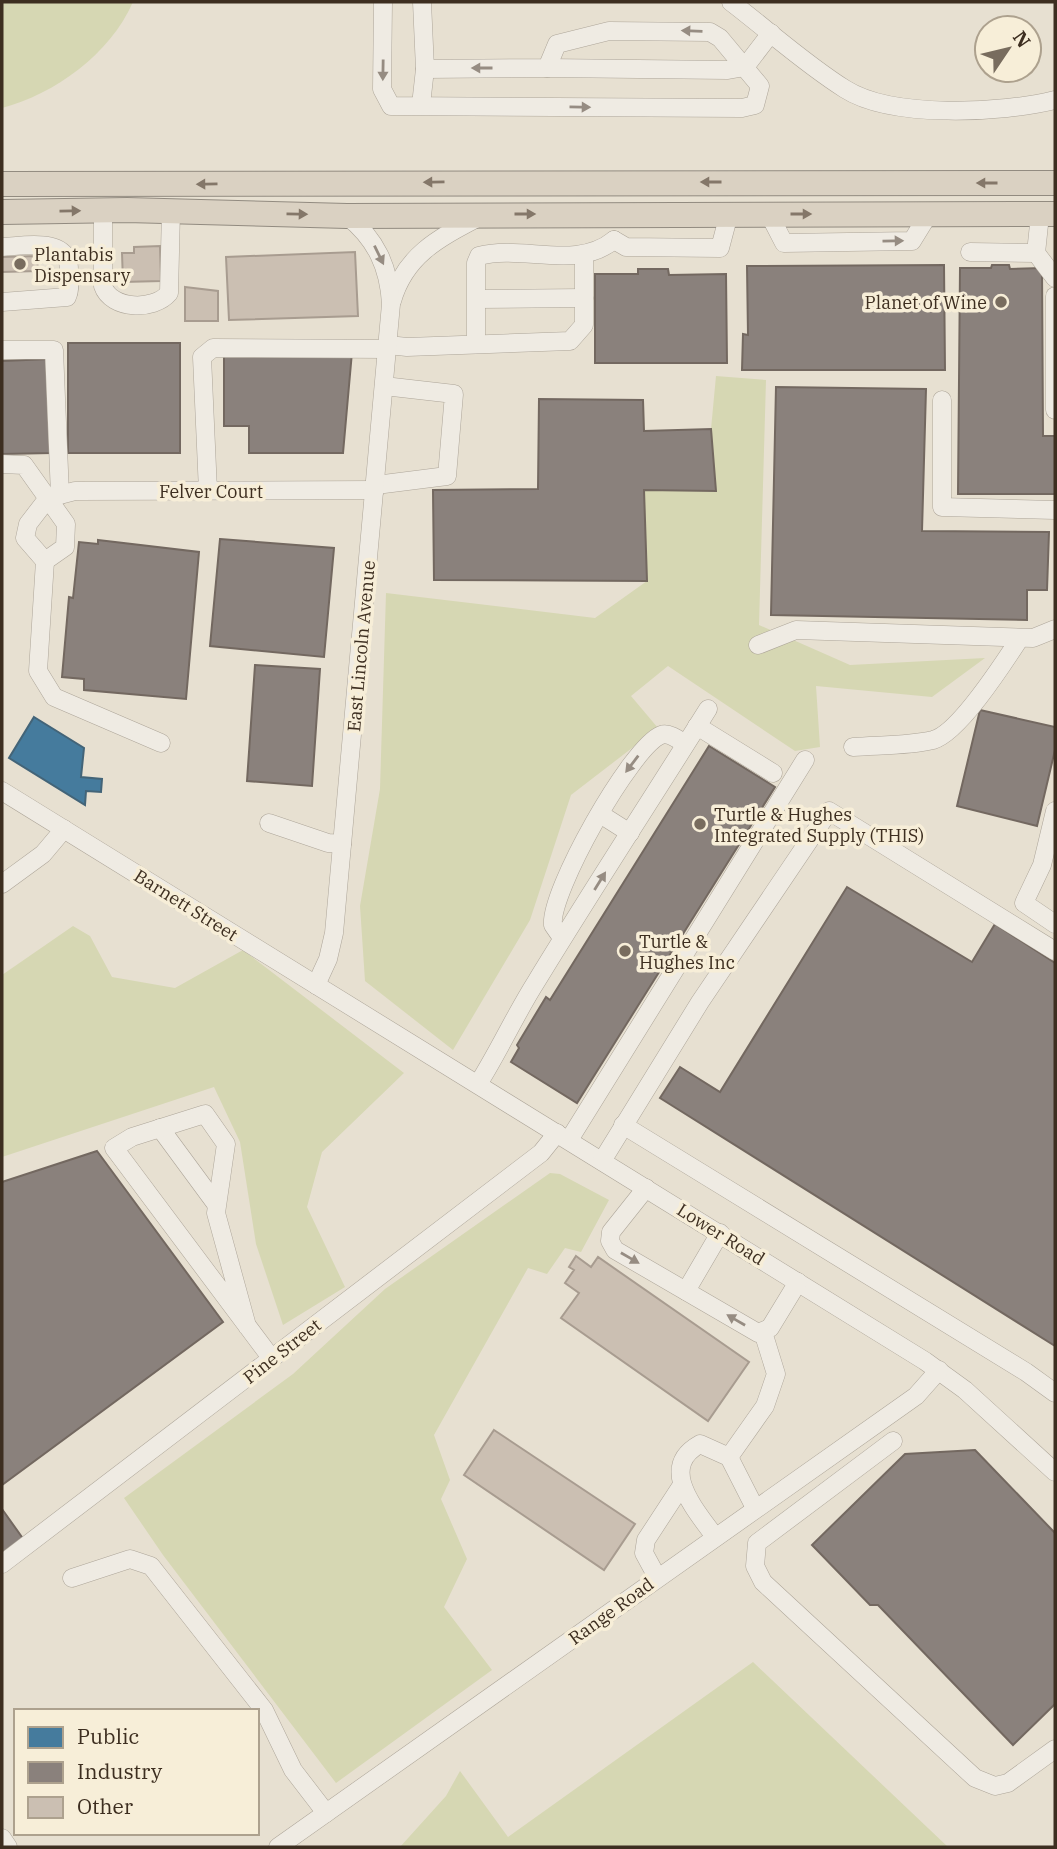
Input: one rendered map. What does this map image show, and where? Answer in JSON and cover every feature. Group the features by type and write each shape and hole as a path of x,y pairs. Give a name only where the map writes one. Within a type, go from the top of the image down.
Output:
{"highway":[{"path":"2,184 1055,183"},
{"path":"2,212 103,210 347,216 1047,215"}],"street":[{"path":"383,2 382,89 391,106 742,108 755,105 760,86 720,38 710,32 609,31 557,44 547,68"},
{"path":"421,105 425,69 422,2"},
{"path":"731,2 848,91 894,105 966,112 1026,107 1055,100"},
{"path":"425,69 727,70 745,67 771,33"},
{"path":"103,210 103,286 109,297 124,304 155,303 164,298 171,289 170,211"},
{"name":"East Lincoln Avenue","path":"391,304 406,269 427,246 484,214"},
{"path":"611,214 614,240"},
{"path":"614,240 626,247 720,248 729,214"},
{"path":"1036,253 1047,215"},
{"name":"East Lincoln Avenue","path":"316,985 328,959 334,933 391,304 388,279 380,255 365,230 347,216"},
{"path":"476,344 479,256 584,255 614,240"},
{"path":"2,247 49,245 60,249 69,264 69,292 67,297 2,302"},
{"path":"970,252 1036,253"},
{"path":"1036,253 1055,278"},
{"path":"208,491 202,357 213,348 388,347 570,341 584,325 584,255"},
{"path":"1055,296 1055,410"},
{"path":"477,299 584,298"},
{"path":"2,350 54,350 54,497 28,524 25,538 45,562 38,671 54,697 162,743"},
{"name":"Felver Court","path":"54,497 75,491 375,488 447,476 454,394 384,386"},
{"path":"942,400 942,507 1055,510"},
{"path":"2,464 24,466 54,497 66,524 65,547 45,562"},
{"path":"758,645 796,630 1033,638 1055,629"},
{"path":"853,747 936,740 958,720 992,681 1020,638"},
{"path":"478,1084 495,1058 504,1033 562,938 708,709"},
{"path":"697,726 773,773"},
{"path":"562,938 553,925 556,899 600,814 630,767 659,736 667,735 685,744"},
{"name":"Pine Street","path":"2,1564 563,1136 805,760"},
{"name":"Barnett Street","path":"2,791 370,1018"},
{"path":"602,1161 700,1002 829,811 1055,951"},
{"path":"1055,811 1042,864 1024,902 1055,924"},
{"path":"600,814 630,833"},
{"path":"269,823 328,843 342,844"},
{"path":"2,884 43,854 64,829"},
{"name":"Lower Road","path":"370,1018 939,1370 1055,1472"},
{"path":"247,1326 216,1204 226,1154 224,1138 205,1114 132,1137 114,1147 247,1326 272,1359"},
{"path":"623,1125 1014,1364 1055,1394"},
{"path":"160,1128 216,1204"},
{"path":"646,1188 611,1232 610,1241 615,1250 758,1333 770,1328 798,1282"},
{"path":"686,1291 720,1233"},
{"path":"729,1457 765,1406 776,1374 763,1332"},
{"name":"Range Road","path":"278,1847 916,1396 939,1370"},
{"path":"893,1441 757,1543 755,1566 763,1582 975,1778 995,1786 1008,1783 1055,1749"},
{"path":"715,1536 682,1485 682,1460 691,1449 700,1444 729,1457 755,1508"},
{"path":"657,1577 644,1553 646,1540 682,1485"},
{"path":"72,1578 130,1559 151,1566 264,1710 293,1770 326,1813"},
{"path":"2,1838 8,1847"}],"green space":[{"path":"2,2 133,2 110,39 79,69 42,93 2,108"},
{"path":"716,376 766,380 759,625 850,665 985,658 932,697 816,686 820,747 795,751 668,666 631,696 658,728 571,795 530,920 453,1050 365,981 360,906 380,789 386,593 595,618 647,581 644,490 716,491 711,429"},
{"path":"73,926 90,936 112,977 175,988 243,950 404,1073 322,1152 307,1207 345,1287 283,1325 256,1244 240,1142 214,1087 2,1157 2,975"},
{"path":"550,1173 560,1174 609,1200 581,1252 565,1248 547,1274 528,1268 434,1435 450,1480 441,1499 467,1559 444,1607 492,1670 336,1783 163,1555 124,1498 293,1374 385,1289"},
{"path":"753,1662 948,1847 400,1847 446,1796 460,1771 508,1837"}],"building: Public":[{"path":"34,717 84,748 81,777 102,779 101,792 86,791 85,805 9,758"}],"building: Industry":[{"path":"944,265 945,370 742,370 743,334 748,335 747,266"},
{"path":"992,265 1009,265 1010,269 1042,268 1043,436 1055,436 1055,494 958,494 960,268 991,268"},
{"path":"638,269 668,269 669,275 726,274 727,363 595,363 595,274 638,274"},
{"path":"68,343 180,343 180,453 68,453"},
{"path":"352,352 343,453 249,453 249,426 224,426 224,353"},
{"path":"50,359 51,453 2,454 2,361"},
{"path":"776,387 926,389 922,531 1049,532 1047,590 1027,590 1027,620 771,615"},
{"path":"539,399 643,400 644,431 711,429 716,491 644,490 647,581 434,580 433,490 538,489"},
{"path":"220,539 334,548 324,657 210,646"},
{"path":"98,540 199,552 186,699 84,690 84,679 62,677 69,597 73,598 79,542 98,544"},
{"path":"255,665 320,669 312,786 247,781"},
{"path":"980,710 1055,727 1055,750 1037,826 957,806"},
{"path":"709,746 775,787 577,1103 511,1062 519,1048 517,1045 546,997 550,1000"},
{"path":"847,887 972,962 995,924 1055,963 1055,1346 660,1098 680,1067 720,1092"},
{"path":"97,1151 223,1322 2,1485 2,1182"},
{"path":"975,1450 1055,1533 1055,1704 1013,1745 878,1605 870,1605 812,1545 905,1454"},
{"path":"2,1509 24,1540 2,1556"}],"building: Other":[{"path":"160,246 161,281 123,282 122,253 134,253 134,247"},
{"path":"355,252 358,316 229,320 226,257"},
{"name":"Plantabis Dispensary","path":"37,256 38,271 2,272 2,257"},
{"path":"185,287 218,291 218,321 185,321"},
{"path":"576,1256 591,1267 598,1257 749,1362 708,1421 561,1318 579,1293 565,1283 574,1270 569,1267"},
{"path":"494,1430 635,1524 604,1570 464,1475"}],"place":[{"name":"Plantabis Dispensary","path":"20,264"},
{"name":"Planet of Wine","path":"1001,302"},
{"name":"Turtle & Hughes Integrated Supply (THIS)","path":"700,824"},
{"name":"Turtle & Hughes Inc","path":"625,951"}]}
